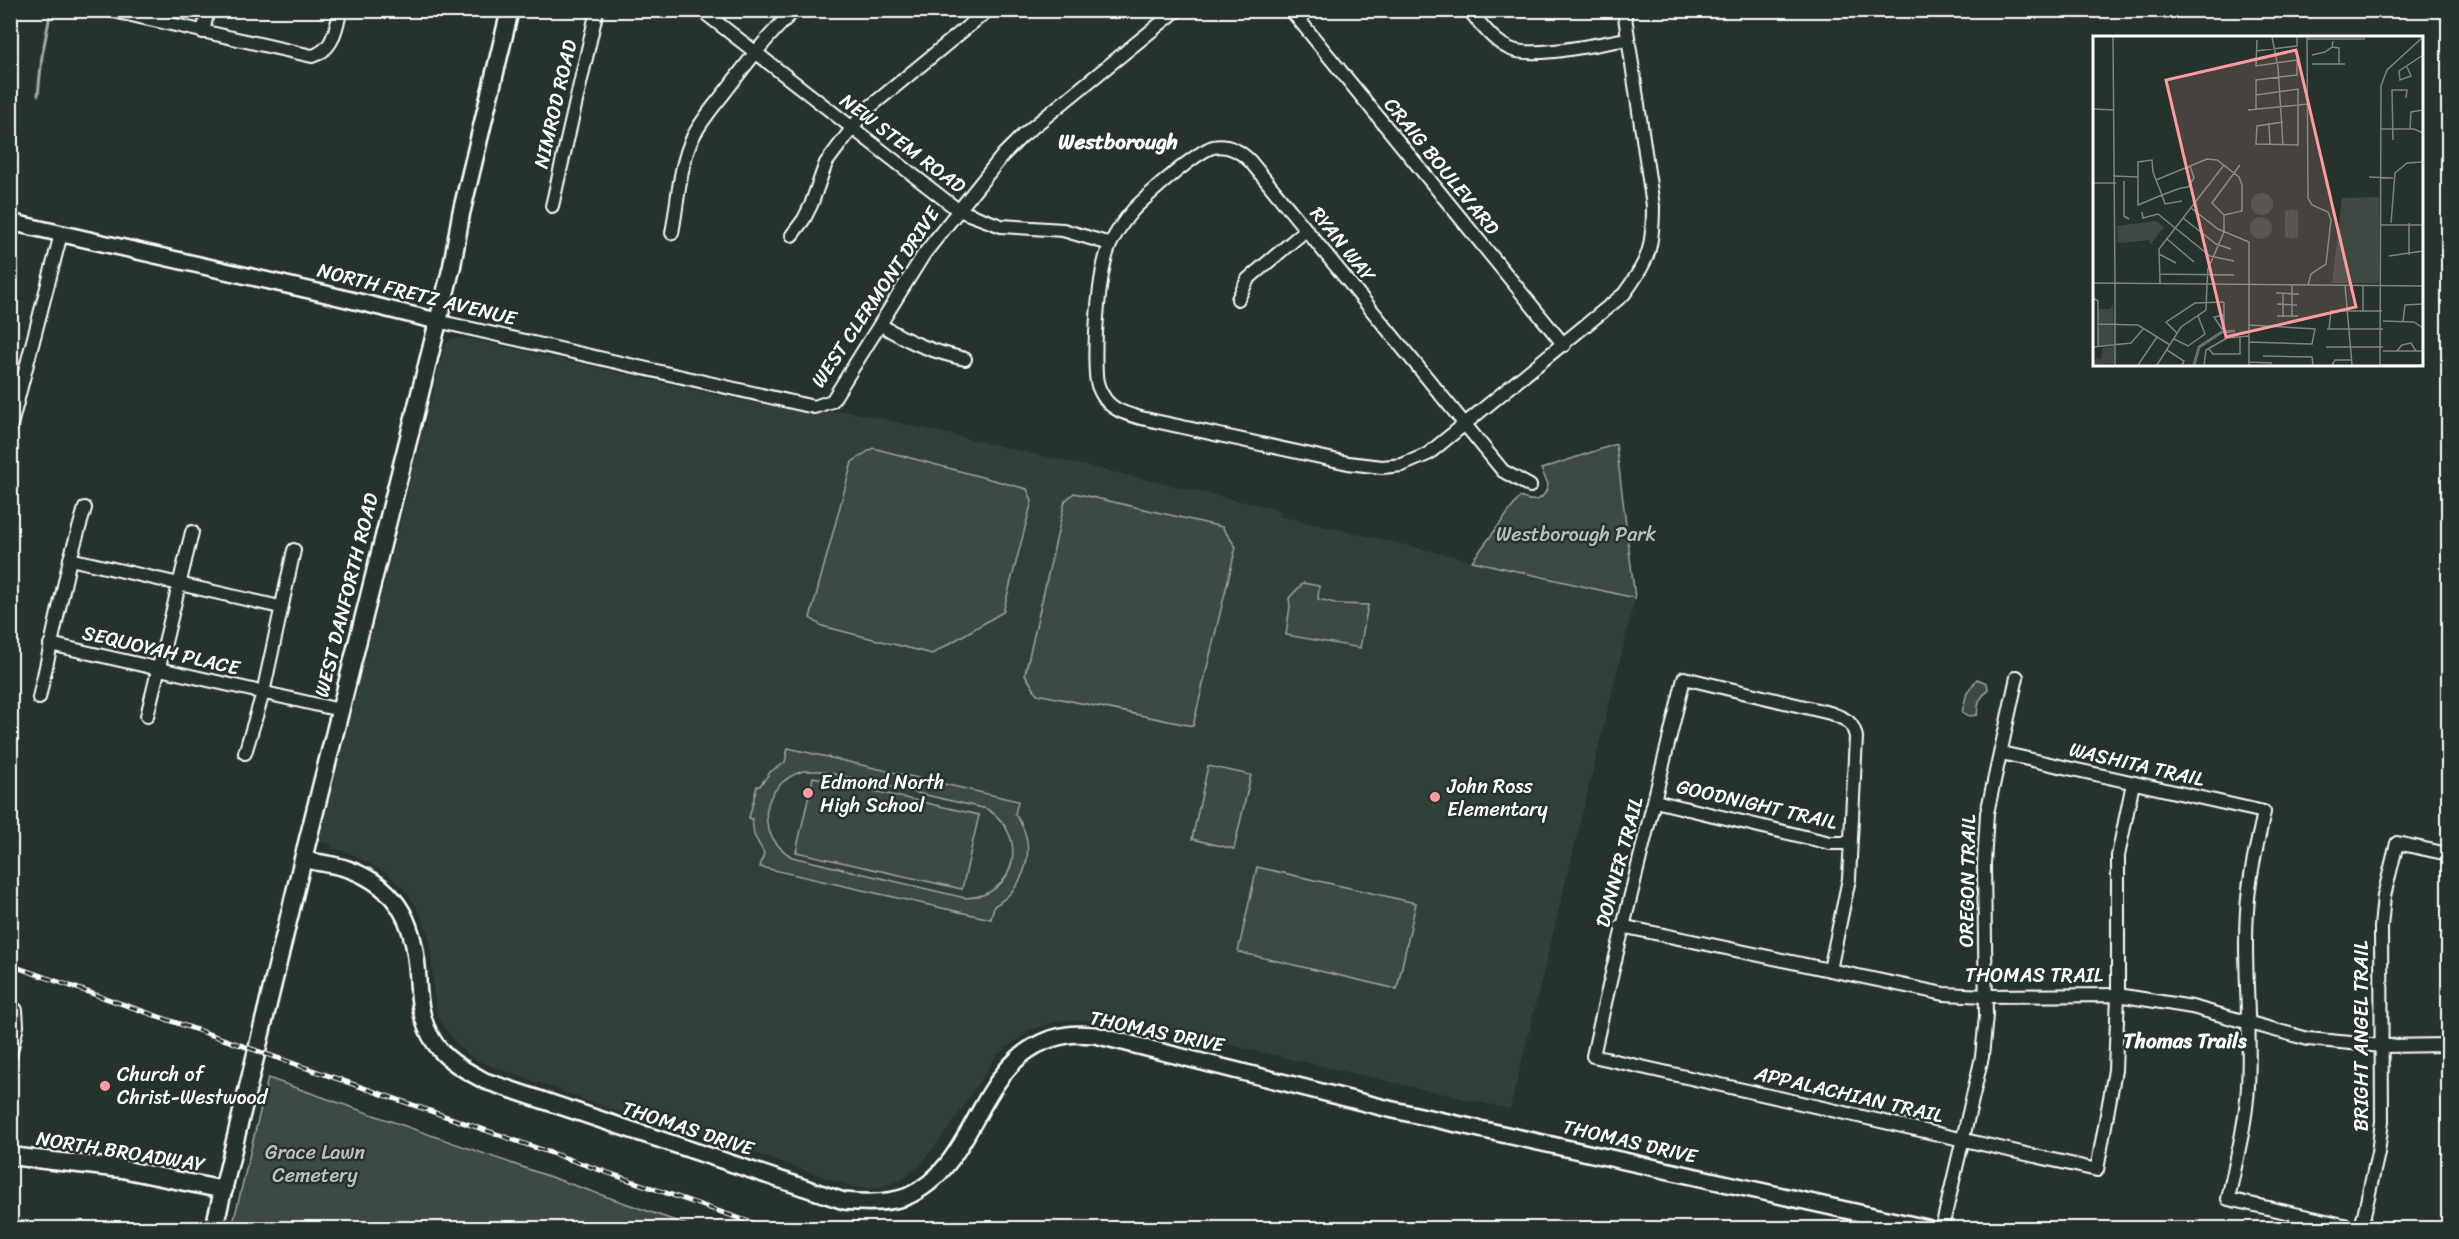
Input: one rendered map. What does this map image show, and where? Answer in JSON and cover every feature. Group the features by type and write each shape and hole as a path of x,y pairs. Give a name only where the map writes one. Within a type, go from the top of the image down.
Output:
{"main road":[{"name":"WEST DANFORTH ROAD","path":"214,1228 437,321 510,10"},
{"name":"NORTH BROADWAY","path":"10,1156 122,1169 224,1190"}],"street":[{"path":"109,10 312,56 324,53 331,45 341,10"},
{"path":"203,32 208,10"},
{"name":"NIMROD ROAD","path":"552,206 597,10"},
{"name":"NEW STEM ROAD","path":"701,10 754,54 958,210 1001,226 1063,230 1110,244"},
{"path":"672,233 685,159 693,137 704,118 754,54 795,10"},
{"path":"792,235 811,205 826,163 866,111 988,10"},
{"name":"WEST CLERMONT DRIVE","path":"814,406 832,401 924,254 1003,155 1022,136 1177,10"},
{"name":"CRAIG BOULEVARD","path":"1291,10 1564,345"},
{"path":"1469,10 1497,42 1513,50 1529,53 1628,39"},
{"path":"1110,244 1102,272 1095,376 1104,399 1114,410 1140,418 1348,464 1382,467 1402,465 1428,454 1624,294 1650,253 1653,206 1624,10"},
{"name":"RYAN WAY","path":"1110,244 1135,208 1193,159 1214,147 1234,149 1243,154 1503,471 1530,486"},
{"name":"NORTH FRETZ AVENUE","path":"10,222 814,406"},
{"path":"1238,298 1248,279 1306,230"},
{"path":"10,429 61,234"},
{"path":"881,325 909,342 965,359"},
{"path":"39,698 70,559 85,508"},
{"path":"147,716 192,532"},
{"name":"SEQUOYAH PLACE","path":"245,753 262,693 294,550"},
{"path":"70,559 280,607"},
{"name":"SEQUOYAH PLACE","path":"50,644 340,710"},
{"name":"OREGON TRAIL","path":"1942,1228 1982,1057 1986,996 1985,836 1987,813 2017,677"},
{"name":"DONNER TRAIL","path":"1593,1056 1622,926 1684,678 1830,714 1854,726 1856,737 1850,843"},
{"name":"WASHITA TRAIL","path":"2001,753 2264,812 2249,888 2246,978 2249,1024"},
{"path":"2118,995 2118,856 2133,783"},
{"name":"GOODNIGHT TRAIL","path":"1655,801 1830,843 1850,843"},
{"path":"1830,970 1849,879 1850,843"},
{"name":"BRIGHT ANGEL TRAIL","path":"2359,1228 2381,1137 2381,927 2384,896 2397,843 2448,854"},
{"name":"THOMAS DRIVE","path":"303,859 348,870 378,886 399,908 408,922 414,940 421,1012 429,1033 439,1049 457,1065 484,1081 844,1201 867,1203 888,1201 906,1197 923,1188 950,1162 998,1078 1020,1056 1045,1041 1068,1034 1095,1035 1389,1109 1927,1228"},
{"name":"THOMAS TRAIL","path":"1622,926 1944,994 2118,995 2192,1007 2308,1039 2382,1046 2448,1045"},
{"name":"APPALACHIAN TRAIL","path":"1593,1056 2097,1170 2115,1070 2118,995"},
{"path":"10,1056 17,1026 13,1008"},
{"path":"2249,1024 2248,1086 2244,1125 2228,1199 2359,1228"}],"shaded area":[{"name":"Edmond North High School","path":"467,338 730,398 812,414 847,411 1279,510 1279,516 1635,598 1510,1109 1159,1029 1150,1035 1097,1020 1059,1021 1030,1030 996,1056 950,1127 920,1165 902,1180 877,1188 853,1187 686,1129 680,1121 657,1113 636,1118 475,1060 460,1048 438,1018 434,997 431,946 428,932 415,904 388,874 348,852 331,848 332,844 319,841 445,345 451,339"}],"green space":[{"name":"Westborough Park","path":"1616,444 1635,598 1472,561 1520,497 1535,500 1542,497 1548,484 1541,469"},
{"path":"873,448 1027,489 1032,501 1003,612 932,654 822,626 810,618 852,462"},
{"path":"1074,493 1222,527 1236,547 1193,726 1037,694 1025,674 1065,501"},
{"path":"1303,583 1319,586 1318,599 1339,604 1368,605 1360,648 1286,635 1289,598"},
{"path":"1977,679 1987,683 1988,689 1979,701 1977,715 1969,716 1962,712 1967,693"},
{"path":"788,748 1018,801 1015,814 1022,826 1028,852 1021,877 1015,888 994,906 991,919 760,867 764,853 754,835 752,819 749,818 757,786 760,786 770,772 785,762","holes":["803,771 821,771 987,809 1001,820 1009,834 1013,848 1012,863 1006,876 996,887 983,895 965,898 792,857 771,835 767,823 770,798 789,778"]},
{"path":"1208,766 1251,775 1234,849 1192,839"},
{"path":"813,777 979,815 962,889 796,852"},
{"path":"1257,867 1416,903 1397,989 1238,952"},
{"name":"Grace Lawn Cemetery","path":"268,1078 696,1228 232,1228"}],"waterway":[{"path":"38,95 42,56 51,10"}],"railway":[{"path":"10,965 767,1228"}],"place":[{"name":"Edmond North High School","path":"808,793"},
{"name":"John Ross Elementary","path":"1435,797"},
{"name":"Church of Christ-Westwood","path":"105,1086"}],"district":[{"name":"Westborough","path":"1118,142"},
{"name":"Thomas Trails","path":"2185,1041"}]}
